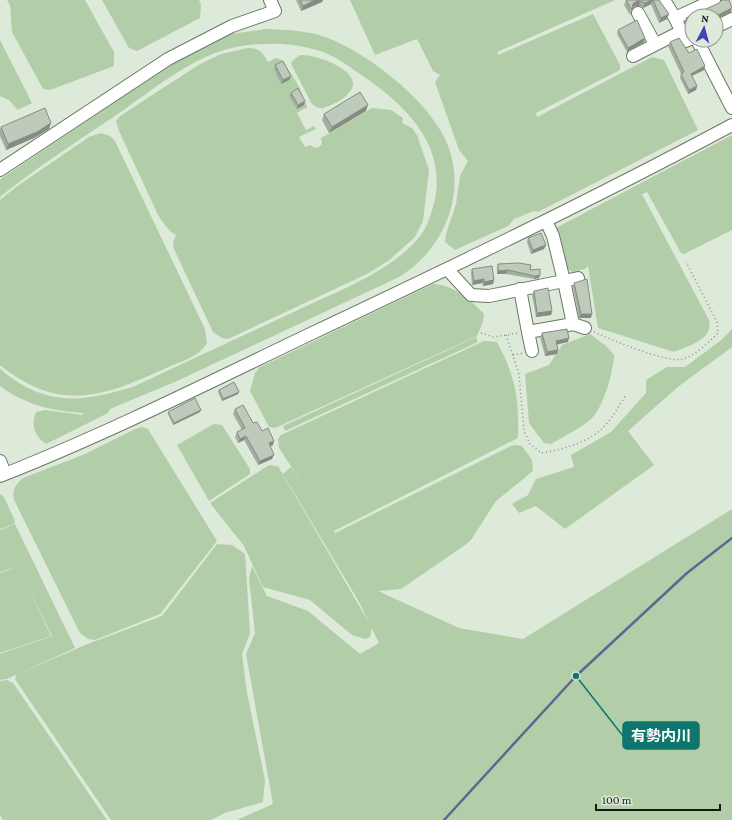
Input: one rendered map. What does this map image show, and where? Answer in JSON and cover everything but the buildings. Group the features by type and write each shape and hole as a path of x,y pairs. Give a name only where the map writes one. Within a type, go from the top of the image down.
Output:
{"street":[{"path":"0,170 168,59 232,26 275,11 270,0"},
{"path":"664,0 684,36"},
{"path":"675,18 714,0"},
{"path":"638,13 655,44"},
{"path":"633,56 682,31"},
{"path":"701,48 732,108"},
{"path":"0,461 3,475 116,427 622,184 732,125"},
{"path":"546,221 553,236 573,324"},
{"path":"447,269 471,295 490,296 578,278"},
{"path":"520,290 532,352"},
{"path":"528,332 573,324 585,328"}],"path":[{"path":"585,328 622,344 668,358 682,360 702,348 718,333 718,322 686,262"},
{"path":"481,333 493,337 528,332"},
{"path":"506,335 519,374 524,431 530,444 541,454 576,444 598,432 626,395"}],"green space":[{"path":"7,0 85,0 114,52 114,66 50,90 43,89 12,32 10,5"},
{"path":"102,0 199,0 201,4 200,18 137,51 129,48"},
{"path":"350,0 615,0 497,52 498,55 593,14 620,65 620,70 536,113 537,117 652,57 664,60 698,130 538,212 534,211 514,219 508,226 455,250 445,242 446,234 456,204 460,176 468,161 459,150 435,82 440,75 433,71 417,39 375,55"},
{"path":"267,29 311,33 335,41 380,68 409,92 422,106 442,133 450,153 454,173 454,194 449,214 441,232 430,250 416,265 399,277 177,381 110,409 108,413 46,444 36,434 34,421 36,412 45,410 83,415 83,413 50,409 10,393 0,386 0,369 33,390 49,396 64,398 98,396 135,386 344,289 375,273 404,252 417,240 425,229 432,211 437,185 435,165 430,147 420,130 408,114 393,99 346,64 331,55 320,51 289,44 257,44 236,47 203,58 172,76 56,155 0,197 0,180 2,178 191,51 230,34"},
{"path":"0,40 32,103 18,110 9,100 0,96"},
{"path":"248,48 260,51 268,62 276,58 282,60 297,83 307,106 306,110 305,108 297,113 306,130 314,126 316,129 299,137 305,147 310,145 315,148 319,147 322,144 321,138 372,108 391,110 403,118 402,123 412,128 417,135 429,170 423,221 415,237 388,261 367,274 228,339 222,338 213,332 174,249 173,242 176,235 169,230 159,217 119,131 116,121 120,116 200,64 221,54"},
{"path":"300,55 323,59 347,72 353,84 350,92 327,107 320,108 312,104 291,64 292,61"},
{"path":"101,133 110,136 115,141 205,329 207,343 204,348 189,358 122,387 82,395 62,395 42,390 22,380 0,365 0,200 16,187 89,137"},
{"path":"732,135 732,230 684,254 681,253 647,192 641,195 643,196 709,320 710,327 708,333 693,345 674,352 598,328 588,266 585,269 572,272 568,269 555,234 556,228"},
{"path":"433,284 447,287 461,294 484,314 483,322 477,336 275,428 269,427 250,391 255,373 260,367"},
{"path":"732,329 732,347 679,386 628,431 654,465 565,529 536,506 519,513 512,504 528,495 536,479 574,467 571,455 611,432 646,393 646,380 667,367 685,367 720,341"},
{"path":"590,334 606,346 614,355 614,362 604,397 597,412 589,421 551,444 544,443 529,423 525,374 549,365 562,345"},
{"path":"476,337 478,342 285,431 283,426"},
{"path":"484,341 497,342 512,377 517,400 518,438 334,531 335,533 511,446 522,446 532,460 533,471 496,501 471,540 401,589 378,591 459,628 523,639 732,509 732,820 237,820 273,804 246,654 255,633 249,579 252,566 267,596 308,611 360,654 379,643 359,602 283,474 291,467 308,492 279,448 278,439 281,435"},
{"path":"214,424 222,425 250,469 250,474 209,501 177,445"},
{"path":"142,427 148,429 217,541 160,614 95,640 88,639 80,633 15,502 13,495 16,486 23,478 85,454"},
{"path":"269,465 278,466 372,628 370,637 365,639 352,635 310,600 263,587 244,546 210,503"},
{"path":"0,494 4,497 15,521 14,524 0,529"},
{"path":"15,524 75,648 7,679 0,680 0,654 52,636 25,580 51,636 0,653 0,573 19,566 0,572 0,530"},
{"path":"217,544 232,545 245,554 250,633 242,654 247,693 265,780 263,802 225,813 211,820 111,820 15,679 16,675 85,645 162,616"},
{"path":"7,680 13,683 107,820 3,820 0,815 0,681"}],"waterway":[{"path":"444,820 576,676 687,573 732,538"}],"place":[{"name":"有勢内川","path":"576,676"}]}
